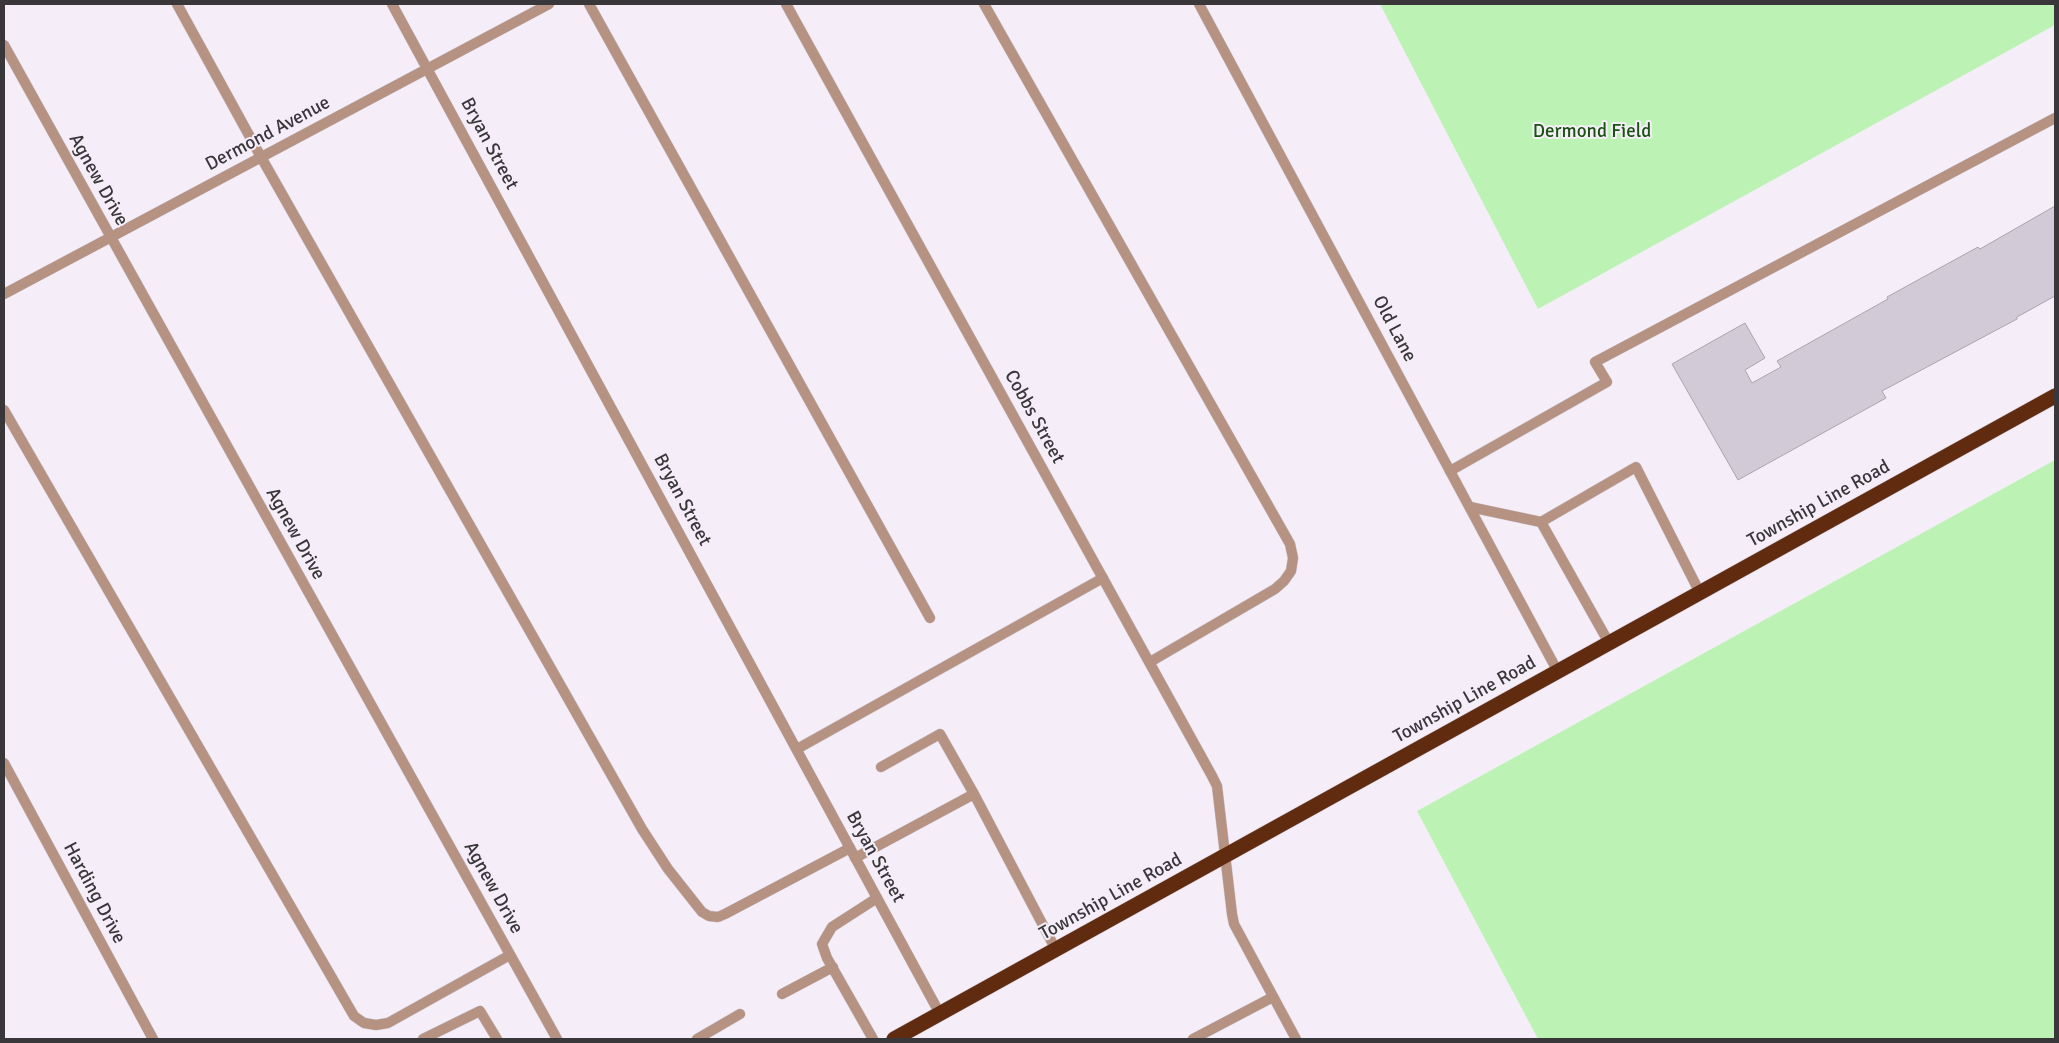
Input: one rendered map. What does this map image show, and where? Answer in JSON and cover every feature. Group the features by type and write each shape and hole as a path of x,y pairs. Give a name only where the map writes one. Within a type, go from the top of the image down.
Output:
{"highway":[{"name":"Township Line Road","path":"894,1039 2055,396"}],"street":[{"path":"177,4 642,829 668,869 702,912 709,916 718,917 850,848"},
{"name":"Bryan Street","path":"392,4 940,1014"},
{"name":"Dermond Avenue","path":"4,294 549,4"},
{"path":"589,4 930,618"},
{"name":"Cobbs Street","path":"786,4 1217,786 1234,924 1296,1039"},
{"path":"984,4 1290,544 1293,558 1291,571 1275,589 1150,662"},
{"name":"Old Lane","path":"1198,4 1558,672"},
{"name":"Agnew Drive","path":"4,45 557,1039"},
{"path":"1450,471 1607,382 1595,362 2055,118"},
{"path":"4,410 354,1016 364,1023 376,1025 388,1023 510,955"},
{"path":"1470,507 1541,522 1636,467 1700,593"},
{"path":"1541,522 1609,643"},
{"path":"796,749 1103,578"},
{"path":"880,767 940,734 974,794 1056,950"},
{"name":"Harding Drive","path":"4,763 153,1039"},
{"path":"856,858 974,794"},
{"path":"873,1039 822,944 832,927 877,898"},
{"path":"782,994 833,967"},
{"path":"1193,1039 1273,998"},
{"path":"423,1039 480,1012 497,1039"},
{"path":"697,1039 740,1014"}],"green space":[{"name":"Dermond Field","path":"1380,4 2055,4 2055,25 1538,309"},
{"path":"2055,460 2055,1039 1538,1039 1417,811"}],"building":[{"path":"2055,206 2055,296 2017,317 2017,319 1882,391 1886,398 1738,480 1672,364 1745,323 1765,358 1745,370 1752,383 1781,367 1777,361 1888,299 1887,297 1978,247 1980,249"}]}
